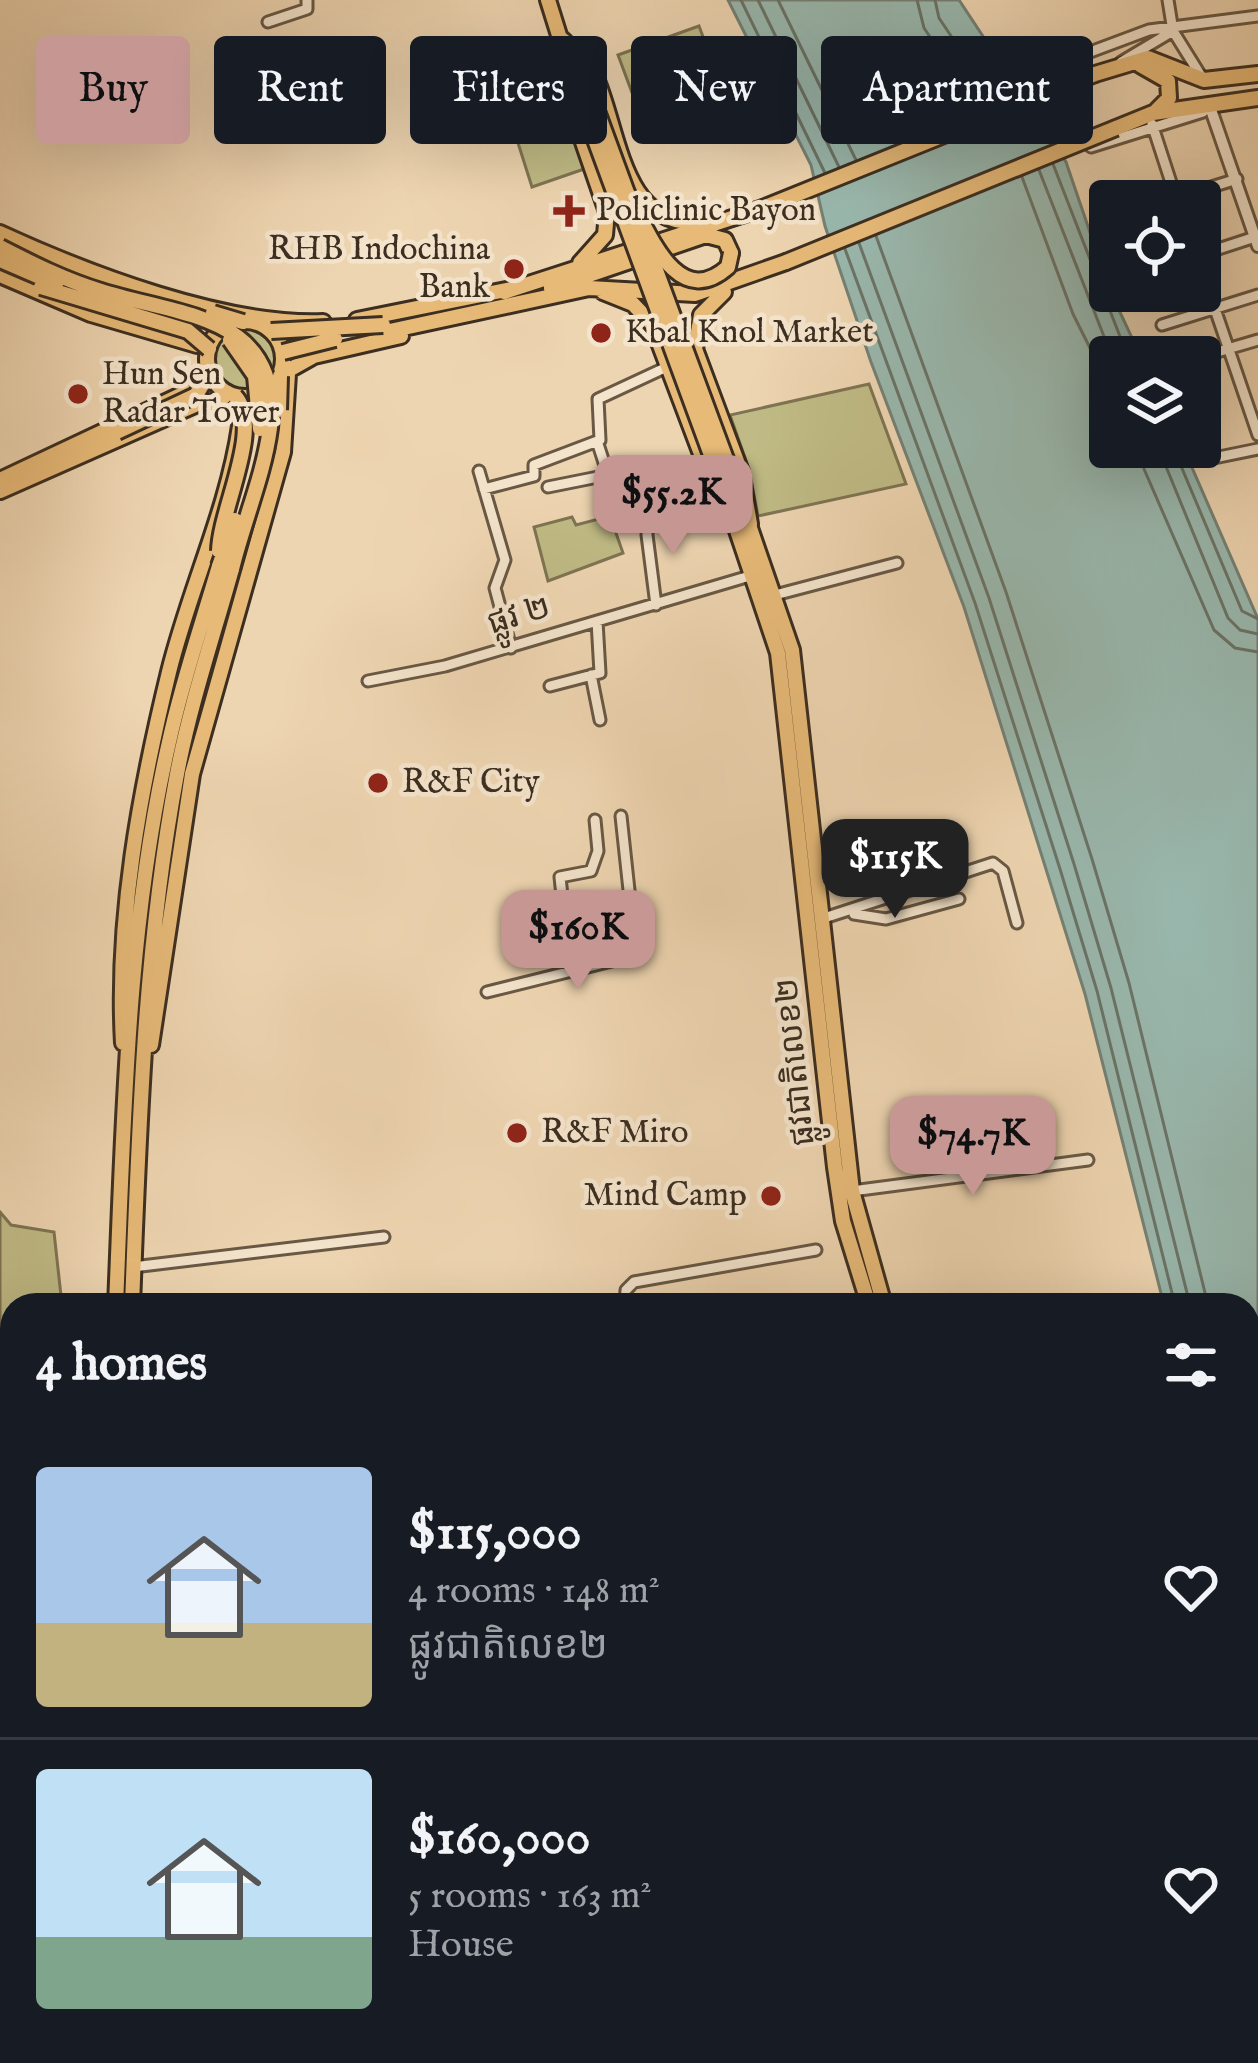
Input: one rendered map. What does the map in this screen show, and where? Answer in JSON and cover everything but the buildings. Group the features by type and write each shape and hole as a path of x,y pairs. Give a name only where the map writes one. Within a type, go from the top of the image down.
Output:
{"main road":[{"path":"548,0 562,36"},
{"path":"568,270 763,208 1116,64 1148,58 1204,80 1258,74"},
{"path":"1116,64 1144,65 1166,78 1169,98 1153,119"},
{"path":"0,246 101,283 249,318 363,320 620,287 695,294 739,281 1116,128 1209,104 1258,98"},
{"path":"607,115 724,472"},
{"path":"0,491 197,404 262,394 314,356 516,297 706,235 725,240 731,253 720,274 694,278 661,261 632,190 607,137"},
{"path":"585,144 615,214 629,216 637,206 632,190"},
{"path":"603,144 744,526"},
{"path":"632,190 645,206 671,221 718,221"},
{"path":"283,352 301,344 516,297 591,254 605,235 604,197"},
{"path":"0,233 104,276 249,318 271,331 283,352 285,373"},
{"path":"0,246 98,290 218,323 254,352 269,388 270,425 223,563 192,774 144,960"},
{"path":"19,284 36,250"},
{"path":"0,262 22,279 94,307 188,331 219,386 235,400 248,424 219,524 223,563"},
{"path":"0,262 96,299 214,331 245,357 259,391 259,437 175,717 139,818 144,960 133,1090 132,1293"},
{"path":"0,275 91,314 187,338 205,362"},
{"path":"739,281 709,304 694,337 741,472 744,526"},
{"path":"568,292 600,291 633,304 652,325 712,484 744,526"},
{"path":"0,480 191,390 222,329 249,318"},
{"path":"223,563 250,532 274,451 285,373 285,340 249,318"},
{"path":"271,331 384,328"},
{"path":"25,468 196,395 205,362"},
{"name":"ផ្លូវជាតិលេខ២","path":"744,526 753,575 778,652 823,995 844,1221 865,1293"},
{"name":"ផ្លូវជាតិលេខ២","path":"744,526 775,595 792,650 821,919 823,995"},
{"path":"117,1293 144,960 169,822 175,717"},
{"name":"ផ្លូវជាតិលេខ២","path":"838,1141 881,1293"}],"street":[{"path":"268,22 307,9 307,0"},
{"path":"1168,0 1173,31 1204,80"},
{"path":"1170,180 1153,119 1087,145 1058,64 1148,30 1173,31 1258,16"},
{"path":"1116,64 1173,31"},
{"path":"1209,104 1256,233 1221,247"},
{"path":"1221,185 1237,179"},
{"path":"1243,197 1258,192"},
{"path":"1221,306 1258,295"},
{"path":"1162,325 1203,312"},
{"path":"1217,312 1258,435"},
{"path":"1221,351 1258,340"},
{"path":"548,487 607,476 597,442 598,399 669,366"},
{"path":"484,488 534,476 534,464 597,442"},
{"path":"1221,457 1258,449"},
{"path":"479,471 505,560 495,588 511,648"},
{"path":"656,605 647,535 649,503 664,488"},
{"path":"775,595 897,563"},
{"name":"ផ្លូវ ២","path":"368,681 511,648 753,575"},
{"path":"550,686 600,672 597,621"},
{"path":"591,675 600,721"},
{"path":"487,992 636,955 621,816"},
{"path":"562,896 560,877 591,871 598,850 595,820"},
{"path":"821,919 852,913 993,862 1003,871 1017,923"},
{"path":"852,913 886,919 959,899"},
{"path":"592,924 634,916"},
{"path":"511,949 564,942 570,970"},
{"path":"852,1191 1088,1160"},
{"path":"133,1267 384,1237"},
{"path":"626,1293 634,1282 817,1250"}],"shaded area":[{"path":"699,26 703,36 671,36"},
{"path":"631,50 631,90 618,55"},
{"path":"518,144 578,144 587,168 532,187"},
{"path":"245,328 267,337 276,359 267,381 245,390 223,381 214,359 223,337"},
{"path":"869,384 906,484 758,516 749,469 730,415"},
{"path":"610,516 623,553 548,581 534,527 572,517 576,525"},
{"path":"0,1212 11,1225 54,1232 61,1293 0,1293"}],"water":[{"path":"728,0 959,0 983,36 821,36 821,144 1054,144 1066,162 1089,229 1089,312 1120,312 1131,336 1089,336 1089,468 1192,468 1258,619 1258,1293 1161,1293 1085,994 964,607 825,226 811,165 797,137 797,36 746,36"}],"place":[{"name":"Policlinic Bayon","path":"569,211"},
{"name":"RHB Indochina Bank","path":"514,269"},
{"name":"Kbal Knol Market","path":"601,333"},
{"name":"Hun Sen Radar Tower","path":"78,394"},
{"name":"R&F City","path":"378,783"},
{"name":"R&F Miro","path":"517,1133"},
{"name":"Mind Camp","path":"771,1196"}]}
